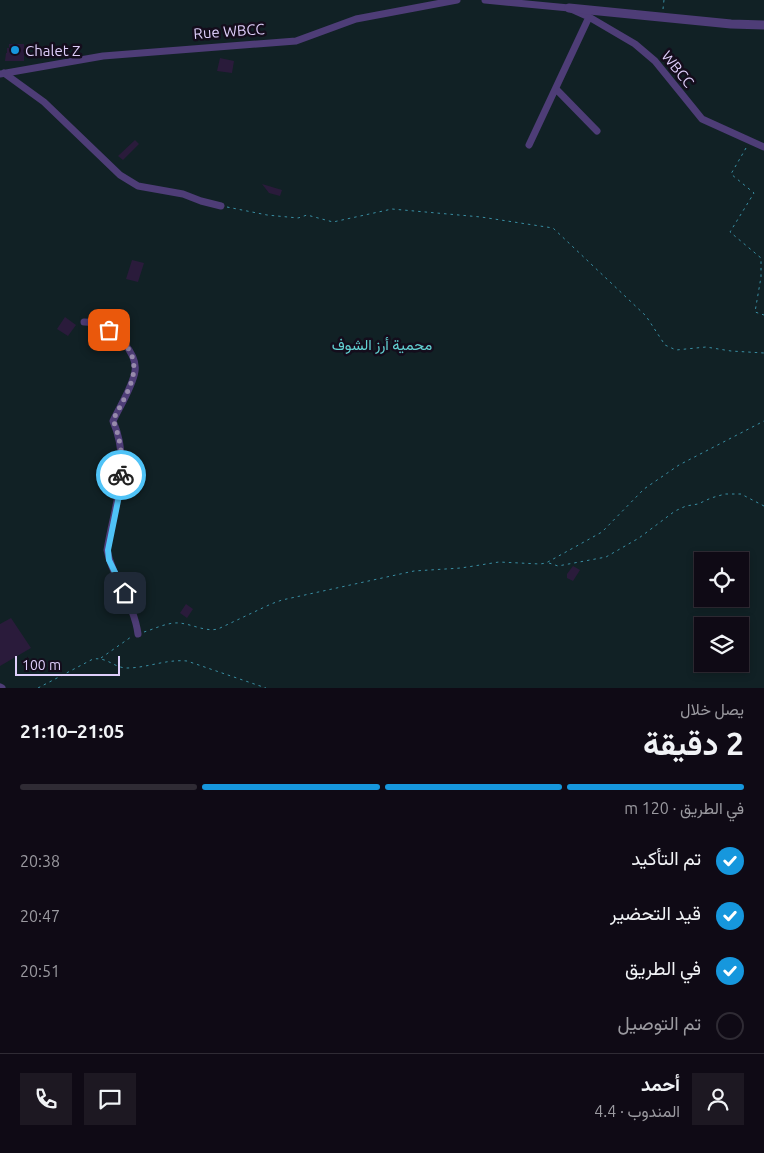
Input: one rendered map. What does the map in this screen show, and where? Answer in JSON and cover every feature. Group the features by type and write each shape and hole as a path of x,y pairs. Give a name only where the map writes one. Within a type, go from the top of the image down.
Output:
{"street":[{"name":"Rue WBCC","path":"2,74 103,56 296,40 356,19 457,0"},
{"path":"485,0 706,22 764,25"},
{"name":"WBCC","path":"569,8 589,17 635,44 655,61 702,119 764,147"},
{"path":"528,145 589,17"},
{"path":"2,74 44,102 120,175 138,186 183,194 200,201 222,206"},
{"path":"556,89 597,131"},
{"path":"84,322 100,324 118,336 134,356 135,370 126,396 113,420 118,433 122,465 121,486 108,550 109,560 132,607 138,634"}],"path":[{"path":"751,140 731,174 754,193 730,232 761,258 761,276 755,312 764,315"},
{"path":"222,206 267,215 298,218 307,215 333,222 392,209 481,217 553,228 646,316 665,345 676,350 706,347 732,352 764,352"},
{"path":"38,688 93,659 101,658 138,634 176,623 213,631 282,600 414,571 461,568 499,562 540,564 548,562 602,532 644,489 679,464 764,421"},
{"path":"548,562 558,566 606,557 639,538 675,511 725,494 740,494 764,506"},
{"path":"101,658 126,668 174,660 187,661 266,688"}],"green space":[{"name":"محمية أرز الشوف","path":"0,0 764,0 764,688 0,688"}],"building":[{"name":"Chalet Z","path":"9,44 24,44 24,61 5,61"},
{"path":"220,58 234,61 232,73 217,71"},
{"path":"135,140 139,144 123,160 118,156"},
{"path":"262,184 282,190 280,196 269,193"},
{"path":"132,260 144,263 138,282 126,279"},
{"path":"65,317 76,325 68,336 57,329"},
{"path":"573,566 580,570 573,581 567,578 567,574"},
{"path":"186,604 193,609 187,618 180,613"},
{"path":"11,618 31,648 0,666 0,624"}],"way so far":[{"path":"109,330 118,336 134,356 135,370 126,396 113,420 118,433 122,465 121,475"}],"place":[{"name":"Chalet Z","path":"15,50"}],"route":[{"path":"121,475 121,486 110,532 108,550 109,560 125,593"}]}
